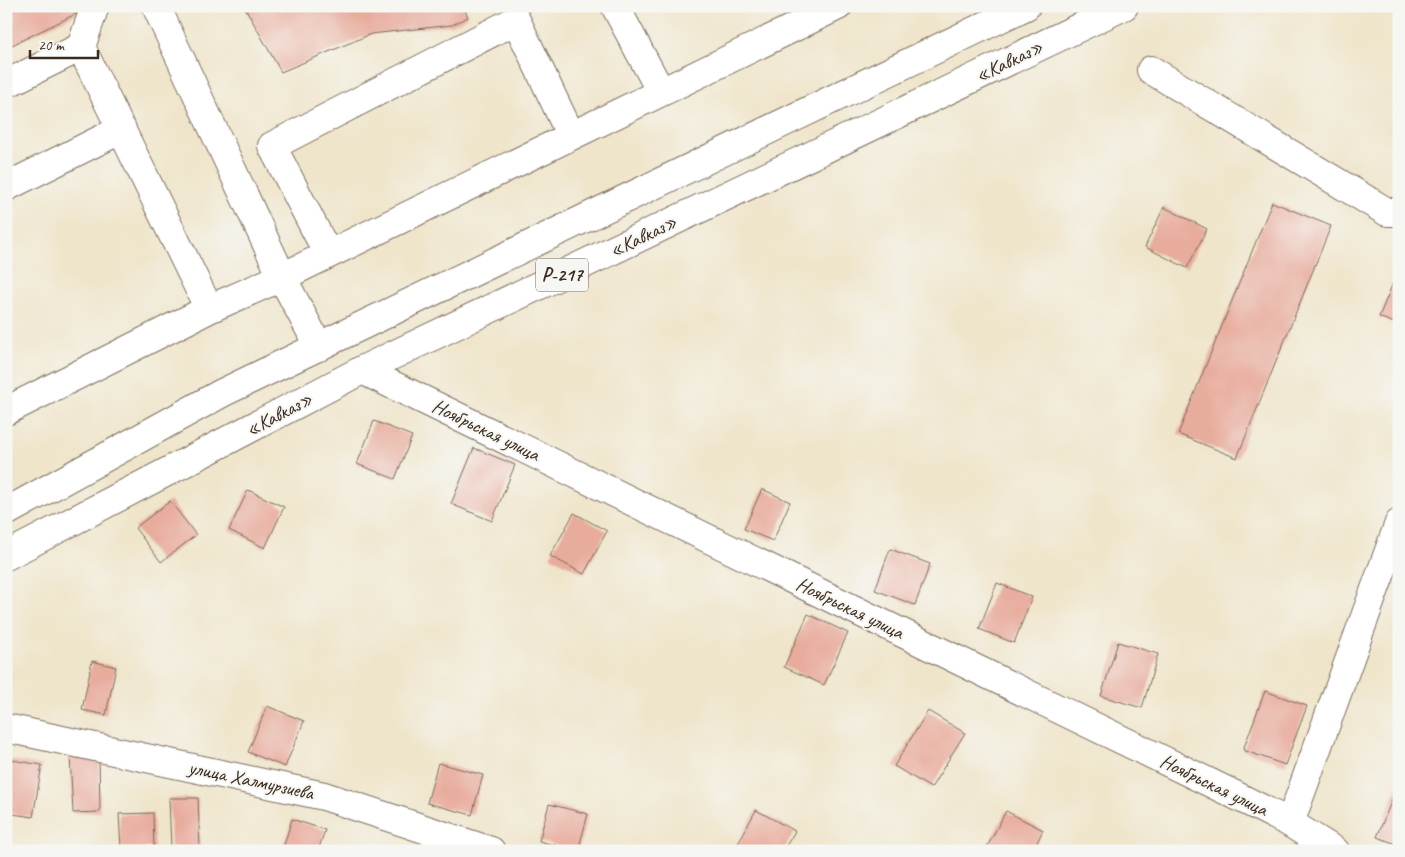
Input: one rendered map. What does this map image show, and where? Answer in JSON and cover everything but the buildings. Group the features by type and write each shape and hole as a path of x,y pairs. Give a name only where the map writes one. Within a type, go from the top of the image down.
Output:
{"main road":[{"path":"6,84 81,47 95,6"},
{"path":"156,6 282,277 319,347"},
{"path":"615,6 661,92"},
{"path":"6,411 209,309 282,277 838,6"},
{"name":"«Кавказ»","path":"6,512 222,393 1026,6"},
{"name":"«Кавказ»","path":"6,556 362,370 1124,6"},
{"path":"328,254 272,146 516,20 571,136"},
{"path":"81,47 209,309"},
{"path":"1151,70 1387,212 1399,212"},
{"path":"6,187 122,130"},
{"name":"Ноябрьская улица","path":"362,370 1290,823 1335,851"},
{"path":"1290,823 1399,524"},
{"name":"улица Халмурзиева","path":"6,728 324,796 491,851"}]}
